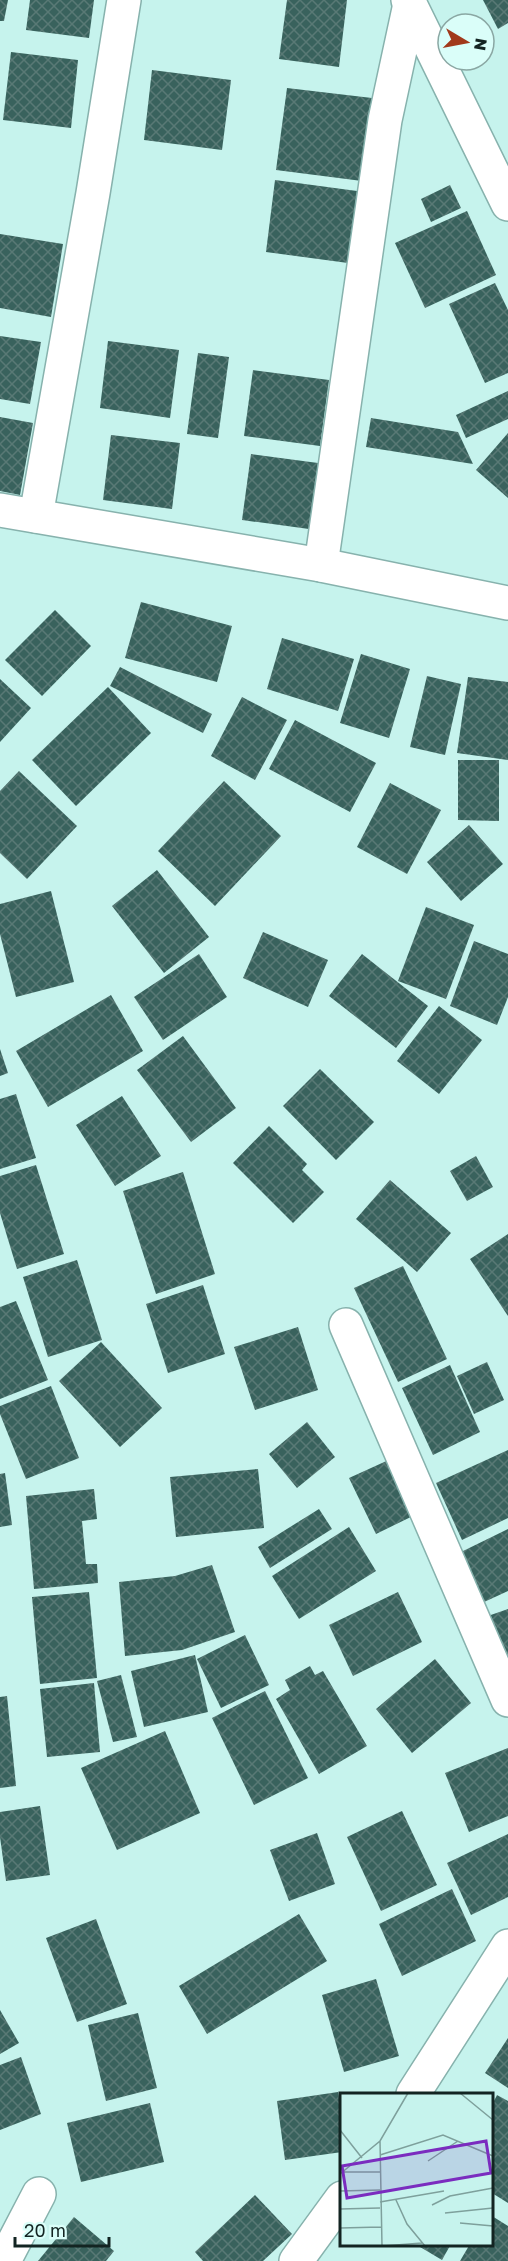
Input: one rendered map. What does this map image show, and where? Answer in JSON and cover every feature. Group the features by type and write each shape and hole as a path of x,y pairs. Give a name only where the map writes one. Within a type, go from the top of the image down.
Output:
{"street":[{"path":"36,516 91,205 124,0"},
{"path":"321,565 386,120 409,2"},
{"path":"409,2 508,204"},
{"path":"0,510 321,565 508,603"},
{"path":"346,1324 508,1700"},
{"path":"414,2093 508,1946"},
{"path":"4,2261 39,2194"},
{"path":"296,2261 340,2201"}],"building":[{"path":"0,0 8,0 4,21 0,21"},
{"path":"30,0 94,0 89,38 26,30"},
{"path":"287,0 347,0 339,67 279,59"},
{"path":"483,0 508,0 508,23 498,29 496,12 489,12"},
{"path":"11,52 78,60 71,128 3,120"},
{"path":"152,70 231,80 222,150 144,140"},
{"path":"287,88 372,98 362,181 276,170"},
{"path":"275,180 357,191 348,263 266,252"},
{"path":"450,185 461,208 431,222 421,199"},
{"path":"467,211 496,275 425,308 395,243"},
{"path":"0,234 63,244 51,317 0,308"},
{"path":"495,283 508,310 508,373 485,383 449,304"},
{"path":"0,336 41,342 30,404 0,399"},
{"path":"108,341 179,350 170,418 100,408"},
{"path":"198,353 229,357 218,438 187,434"},
{"path":"253,370 329,380 320,446 244,436"},
{"path":"508,391 508,419 466,438 456,415"},
{"path":"0,417 33,423 20,495 0,491"},
{"path":"371,418 458,432 473,464 366,447"},
{"path":"508,433 508,498 476,470"},
{"path":"111,435 180,443 172,509 103,500"},
{"path":"251,454 318,463 309,529 242,520"},
{"path":"141,602 232,626 217,682 125,658"},
{"path":"55,610 91,646 42,696 5,660"},
{"path":"282,638 354,659 338,711 267,689"},
{"path":"361,654 410,669 389,738 340,723"},
{"path":"120,667 212,714 203,733 110,686"},
{"path":"427,676 461,684 445,755 410,747"},
{"path":"468,677 508,682 508,760 457,753"},
{"path":"0,679 31,708 0,742"},
{"path":"108,687 151,733 76,806 32,760"},
{"path":"242,697 287,720 255,780 211,756"},
{"path":"295,720 376,763 350,812 269,769"},
{"path":"458,760 499,760 499,821 458,820"},
{"path":"19,771 77,826 27,879 0,853 0,791"},
{"path":"224,781 281,836 215,906 158,851"},
{"path":"390,783 441,810 407,874 357,847"},
{"path":"469,825 503,864 461,901 427,862"},
{"path":"157,870 209,937 164,973 112,906"},
{"path":"51,891 74,982 16,997 0,934 0,904"},
{"path":"426,907 474,925 446,999 398,981"},
{"path":"263,932 328,960 308,1007 243,978"},
{"path":"474,941 508,954 508,997 497,1025 450,1006"},
{"path":"199,954 227,997 163,1040 134,997"},
{"path":"362,954 428,1006 396,1048 329,996"},
{"path":"111,995 143,1051 48,1107 16,1051"},
{"path":"439,1006 482,1040 439,1094 397,1061"},
{"path":"183,1036 236,1108 191,1142 137,1070"},
{"path":"0,1049 8,1073 0,1076"},
{"path":"320,1069 374,1122 336,1160 283,1106"},
{"path":"16,1094 36,1158 0,1169 0,1099"},
{"path":"122,1096 161,1156 115,1186 76,1125"},
{"path":"269,1126 307,1164 302,1170 324,1192 293,1223 233,1163"},
{"path":"476,1156 493,1187 467,1201 450,1171"},
{"path":"36,1165 64,1254 17,1269 0,1213 0,1176"},
{"path":"183,1172 215,1274 156,1294 123,1191"},
{"path":"390,1180 451,1233 417,1272 356,1219"},
{"path":"508,1234 508,1316 470,1259"},
{"path":"77,1260 102,1340 48,1357 23,1277"},
{"path":"403,1266 447,1359 398,1382 354,1288"},
{"path":"203,1285 225,1354 168,1373 146,1304"},
{"path":"16,1301 48,1380 0,1399 0,1307"},
{"path":"298,1327 318,1390 255,1410 234,1347"},
{"path":"101,1342 162,1408 120,1447 59,1381"},
{"path":"487,1362 504,1400 474,1414 457,1376"},
{"path":"450,1365 480,1432 433,1455 402,1388"},
{"path":"51,1386 79,1458 26,1479 0,1414 0,1406"},
{"path":"307,1422 335,1457 297,1488 269,1454"},
{"path":"508,1450 508,1518 462,1540 436,1483"},
{"path":"393,1458 419,1513 376,1534 349,1478"},
{"path":"258,1469 264,1528 176,1537 170,1477"},
{"path":"5,1473 12,1525 0,1527 0,1474"},
{"path":"94,1489 97,1519 82,1521 86,1564 97,1564 98,1583 34,1589 26,1496"},
{"path":"319,1509 332,1529 270,1568 258,1547"},
{"path":"349,1527 376,1571 299,1619 272,1576"},
{"path":"508,1529 508,1591 482,1603 459,1553"},
{"path":"212,1565 235,1632 182,1650 125,1656 119,1582 175,1576"},
{"path":"89,1592 97,1678 40,1684 32,1597"},
{"path":"398,1592 422,1642 353,1676 329,1625"},
{"path":"508,1609 508,1684 485,1617"},
{"path":"245,1635 269,1685 221,1708 197,1659"},
{"path":"195,1655 208,1712 144,1727 131,1671"},
{"path":"435,1659 471,1703 412,1753 376,1709"},
{"path":"310,1666 315,1675 323,1671 367,1746 319,1774 276,1699 290,1690 285,1680"},
{"path":"121,1675 137,1737 113,1742 97,1681"},
{"path":"94,1683 100,1752 47,1757 40,1689"},
{"path":"265,1691 308,1778 254,1805 212,1718"},
{"path":"7,1696 16,1786 0,1788 0,1697"},
{"path":"165,1731 200,1813 117,1850 81,1768"},
{"path":"508,1748 508,1816 469,1832 445,1773"},
{"path":"40,1806 50,1875 6,1881 0,1837 0,1812"},
{"path":"402,1811 437,1885 381,1911 347,1837"},
{"path":"317,1833 335,1884 289,1901 270,1850"},
{"path":"508,1834 508,1897 471,1915 447,1863"},
{"path":"452,1889 476,1941 402,1976 379,1924"},
{"path":"299,1914 327,1961 207,2034 179,1986"},
{"path":"96,1919 127,2004 77,2022 46,1938"},
{"path":"376,1979 399,2056 344,2072 322,1995"},
{"path":"0,2010 19,2043 0,2054"},
{"path":"138,2013 157,2088 106,2101 88,2025"},
{"path":"508,2038 508,2088 485,2073"},
{"path":"21,2057 41,2114 0,2130 0,2065"},
{"path":"338,2092 340,2152 285,2160 277,2101"},
{"path":"497,2095 508,2101 508,2203 493,2194 493,2103"},
{"path":"150,2103 164,2162 81,2182 67,2123"},
{"path":"255,2195 292,2234 263,2261 203,2261 195,2252"},
{"path":"74,2217 114,2251 106,2261 38,2261"},
{"path":"493,2217 508,2226 508,2261 460,2261 469,2246 493,2246"},
{"path":"418,2246 450,2246 442,2260"}]}
